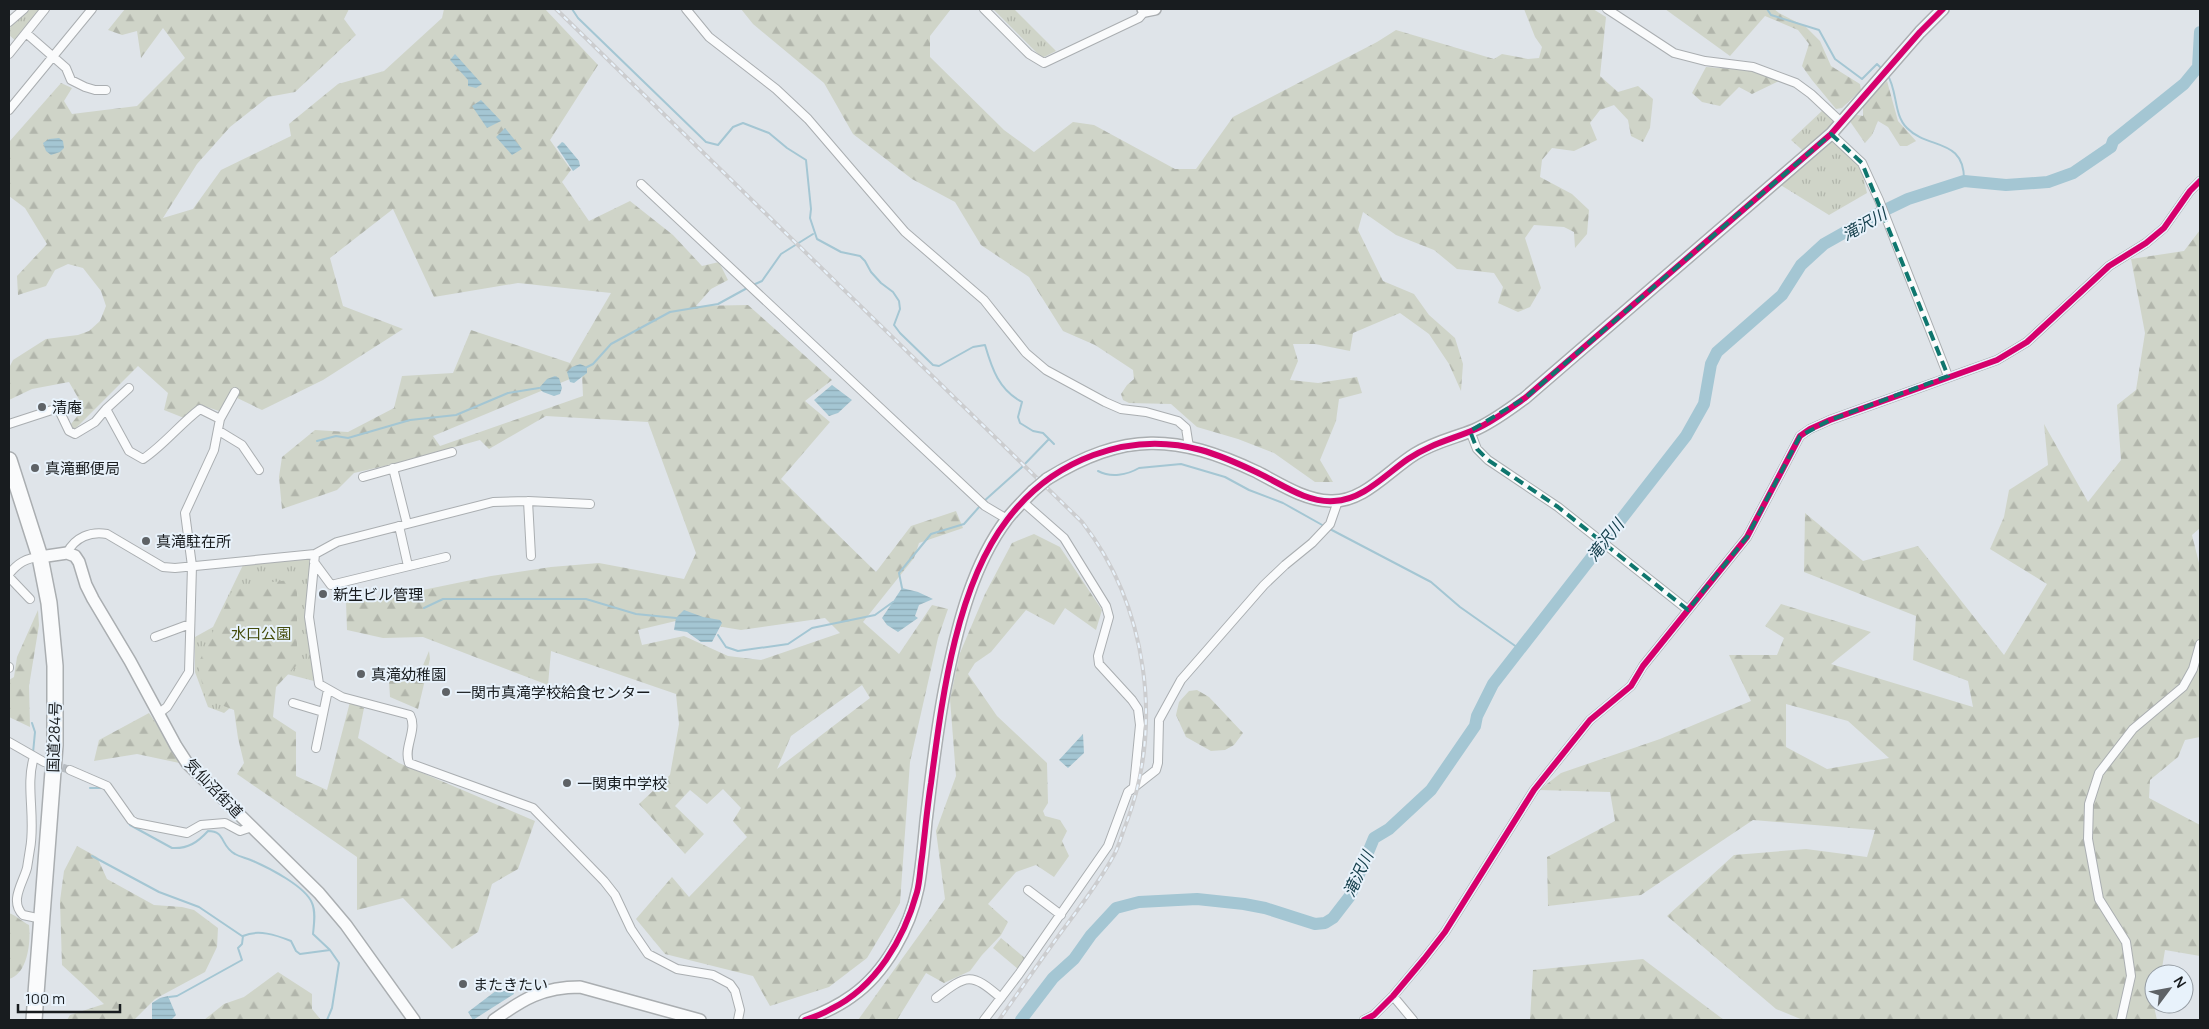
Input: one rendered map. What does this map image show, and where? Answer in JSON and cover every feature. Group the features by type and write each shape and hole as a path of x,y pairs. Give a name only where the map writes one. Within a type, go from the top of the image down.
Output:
{"highway":[{"name":"国道284号","path":"9,460 14,491 40,557 50,603 55,694 55,745 34,1020"}],"street":[{"path":"9,22 24,9"},
{"path":"9,54 45,9"},
{"path":"9,110 92,9"},
{"path":"686,9 709,37 776,89 808,119 829,141 905,232 984,300 1026,353 1046,370 1105,402 1121,409 1146,412 1178,421 1186,428 1189,447"},
{"path":"984,9 1029,54 1044,63 1139,18 1148,9"},
{"path":"1607,9 1674,53 1705,61 1753,67 1796,83 1811,94 1842,123"},
{"path":"805,1020 832,1009 853,996 878,972 898,942 918,889 946,679 963,613 975,579 1007,519 1033,491 1047,479 1076,462 1123,445 1162,443 1189,447 1221,456 1304,495 1323,500 1338,501 1364,491 1428,446 1470,431 1501,416 1525,398 1831,134 1920,32 1943,9"},
{"path":"26,33 66,68 71,80 95,90 106,90"},
{"path":"1831,134 1862,163 1879,200 1948,376"},
{"path":"1364,1020 1374,1015 1393,996 1445,932 1534,790 1590,720 1631,686 1643,666 1747,536 1800,436 1830,420 1996,360 2027,342 2109,266 2146,243 2164,228 2190,191 2200,181"},
{"path":"641,184 985,506 1007,519"},
{"path":"9,424 58,408 69,431 75,434 95,422 129,388"},
{"path":"158,714 167,707 189,672 192,566 185,512 214,450 220,420 235,392"},
{"path":"106,409 129,451 143,459 200,409 220,420"},
{"path":"218,431 242,445 259,470"},
{"path":"1470,431 1477,449 1488,460 1558,507 1688,610"},
{"path":"363,477 452,452"},
{"path":"394,468 408,566"},
{"path":"528,501 531,556"},
{"path":"30,599 9,575 18,563 31,557 67,553 71,546 82,536 98,532 108,534 163,567 175,568 314,558 337,542 493,502 528,501 590,504"},
{"path":"984,1020 1061,915 1108,846 1128,792 1156,770 1158,763 1159,720 1181,680 1264,585 1330,524 1338,501"},
{"path":"1023,502 1064,538 1106,606 1109,617 1098,656 1099,664 1138,709 1140,725 1134,786"},
{"name":"気仙沼街道","path":"67,553 74,556 79,562 86,585 187,763 299,872 335,912 414,1020"},
{"path":"314,558 331,585 446,557"},
{"path":"314,558 309,617 317,680 328,690 342,697 410,715 413,721 406,754 410,763 533,808 604,881 615,895 632,929 648,954 676,969 713,975 730,984 735,991 740,1010 738,1020"},
{"path":"155,637 190,624"},
{"path":"2121,1020 2131,976 2126,942 2098,898 2088,839 2089,804 2099,773 2133,729 2183,687 2193,669 2200,644"},
{"path":"316,748 328,690"},
{"path":"293,703 323,712"},
{"path":"9,742 44,762"},
{"path":"34,757 30,779 34,831 27,869 17,892 17,903 23,915 42,919"},
{"path":"70,770 107,786 131,820 136,823 186,833 201,825 213,823 225,823 240,831 252,827"},
{"path":"1028,890 1061,915"},
{"path":"936,998 952,985 967,979 982,982 1001,998"},
{"path":"494,1020 514,1005 535,994 561,987 580,987 700,1020"},
{"path":"1393,996 1413,1020"}],"highlighted area":[{"path":"1831,134 1862,163 1948,376 1830,420 1800,436 1747,537 1688,610 1558,507 1488,460 1477,449 1470,431 1525,398"}],"green space":[{"path":"31,9 43,9 16,41 9,35 11,26 16,19"},
{"path":"125,9 349,9 344,19 356,35 295,92 268,97 230,127 197,164 163,218 193,209 221,170 291,136 289,124 338,84 384,71 442,18 444,9 545,9 598,65 550,140 571,170 562,182 589,221 630,201 673,235 702,266 719,262 728,280 711,289 696,306 748,305 832,380 805,401 830,422 781,479 876,572 911,526 956,511 963,528 919,543 914,558 863,622 899,654 932,605 948,609 938,638 910,762 900,903 867,958 829,987 770,1006 753,976 665,954 636,919 672,877 689,897 747,837 733,821 741,808 723,789 707,804 690,790 675,806 704,834 685,854 639,804 670,775 679,724 676,694 551,651 548,685 423,637 383,638 347,630 346,602 418,591 491,576 551,567 599,563 684,579 696,553 648,422 546,416 489,449 480,440 354,473 337,490 282,509 279,477 282,457 315,430 348,432 394,408 402,376 453,373 471,330 570,363 611,293 518,283 434,297 393,209 330,258 343,306 403,329 323,380 262,410 233,396 219,411 201,405 184,418 164,410 168,393 138,366 70,434 71,424 84,408 69,382 32,389 9,400 9,368 13,360 46,339 78,335 89,331 100,321 106,306 101,291 83,268 68,264 55,270 46,286 18,295 17,276 47,244 25,208 9,196 9,142 61,83 72,88 64,101 72,114 137,106 185,58 163,28 141,58 137,31 122,35 108,30","holes":["582,374 583,396 440,446 433,436","825,618 840,633 761,660 728,656 684,636 642,645 638,630 680,620 741,630","862,685 870,698 777,769 791,736"]},
{"path":"741,9 951,9 930,36 930,57 1004,130 1034,152 1073,122 1094,125 1175,169 1196,169 1233,117 1377,42 1396,30 1494,59 1502,54 1528,59 1539,58 1542,47 1535,37 1524,9 1593,9 1606,17 1600,76 1618,92 1638,86 1653,99 1650,128 1643,142 1631,136 1628,120 1614,105 1600,110 1590,123 1597,140 1574,151 1552,148 1542,160 1540,177 1572,194 1589,210 1587,234 1575,248 1574,232 1564,227 1534,225 1525,238 1541,288 1530,307 1518,312 1498,303 1503,287 1494,273 1457,269 1434,250 1396,235 1363,212 1358,230 1383,281 1414,294 1429,315 1455,338 1463,364 1461,391 1449,364 1429,334 1400,313 1353,333 1350,351 1315,344 1293,344 1298,361 1290,380 1318,383 1357,377 1362,393 1339,399 1336,421 1320,460 1333,482 1315,482 1274,453 1238,439 1197,427 1171,404 1129,403 1123,400 1121,394 1134,379 1133,370 1095,345 1063,331 1029,277 981,245 955,202 912,179 853,134 824,83 753,24"},
{"path":"993,9 1014,9 1056,51 1042,58"},
{"path":"1665,9 1774,9 1806,27 1820,41 1831,66 1860,84 1861,90 1842,108 1836,109 1802,66 1809,44 1798,30 1765,16 1730,56"},
{"path":"1706,67 1753,71 1779,81 1752,94 1739,87 1720,106 1702,102 1692,93"},
{"path":"1887,81 1898,121 1916,141 1907,146 1900,146 1888,127 1878,121 1872,135 1865,143 1849,120 1852,114 1863,116 1863,104"},
{"path":"1824,109 1839,123 1829,133 1861,168 1867,193 1829,215 1779,184 1810,157 1791,140"},
{"path":"2200,230 2200,528 2192,535 2200,567 2200,737 2185,740 2178,757 2150,780 2149,798 2200,825 2200,956 2165,950 2163,964 2144,964 2144,1014 2156,1014 2157,1020 1803,1020 1776,1009 1667,916 1734,855 1806,849 1867,857 1875,830 1753,820 1641,895 1548,906 1547,857 1615,821 1610,792 1539,790 1561,773 1660,739 1751,701 1729,655 1777,655 1784,638 1765,626 1781,604 1871,632 1831,664 1973,707 1968,681 1913,660 1916,616 1804,572 1805,513 1863,561 1918,546 2004,655 2047,584 1990,549 2004,517 2009,490 2048,465 2044,424 2088,502 2121,460 2117,405 2136,390 2145,333 2131,259 2184,251","holes":["1786,704 1848,721 1889,758 1827,769 1786,747"]},
{"path":"1034,534 1060,547 1102,610 1096,630 1065,608 1054,625 1026,610 991,652 975,663 968,674 997,716 1047,763 1048,803 1043,811 1045,816 1060,820 1067,831 1062,841 1069,856 1054,877 1036,865 1016,872 988,904 1008,922 1001,935 970,971 944,983 926,973 897,1020 858,1020 945,899 936,831 956,776 950,699 960,653 985,594 1012,543"},
{"name":"水口公園","path":"311,558 305,617 314,681 283,673 242,698 224,713 208,707 195,672 195,637 213,627 243,565"},
{"path":"297,579 297,665 276,687 273,717 296,732 296,776 327,790 350,702 364,708 358,738 399,763 535,821 518,869 492,884 478,932 452,949 403,898 357,910 357,857 237,774 244,763 234,710 211,701 204,693 198,664 234,587"},
{"path":"38,610 39,625 29,686 30,727 9,717 9,680 14,677 17,657"},
{"path":"429,651 430,659 418,709 390,697 389,681 419,675"},
{"path":"1197,690 1209,697 1243,733 1234,745 1225,750 1211,751 1186,737 1176,715 1179,702 1189,691"},
{"path":"149,713 184,764 137,754 94,761 99,740"},
{"path":"77,846 97,857 107,879 154,905 194,910 218,928 217,947 205,972 155,999 134,1020 67,1020 70,1015 104,1004 62,965 60,901 64,871"},
{"path":"9,913 29,925 29,948 20,971 9,979"},
{"path":"1001,938 1026,959 1018,969 993,948"},
{"path":"1643,959 1724,1020 1530,1020 1533,970"},
{"path":"278,972 312,994 312,1009 321,1020 204,1020 224,1004 244,997"}],"water":[{"path":"455,54 482,84 476,88 468,86 468,80 450,60"},
{"path":"481,100 501,121 487,128 472,106"},
{"path":"505,128 522,149 512,155 496,137"},
{"path":"59,138 63,141 64,148 60,152 51,155 46,151 43,143 49,139"},
{"path":"562,142 579,161 580,166 573,171 557,147"},
{"path":"580,364 587,367 587,373 574,383 570,382 567,372 572,367"},
{"path":"555,376 559,378 562,388 560,394 554,396 543,392 539,388 547,379"},
{"path":"832,385 852,400 838,413 829,416 814,400"},
{"path":"902,588 918,592 933,599 919,605 915,616 918,618 898,632 887,625 882,618"},
{"path":"684,610 703,617 720,620 722,623 712,642 701,642 687,632 674,630 676,618"},
{"path":"1083,734 1084,753 1068,768 1059,760"},
{"path":"497,990 513,992 514,994 473,1020 468,1012"},
{"path":"168,996 176,1015 171,1020 152,1020 152,1003"}],"waterway":[{"path":"572,9 578,18 706,142 718,145 733,127 743,123 769,133 787,148 806,160 811,209 810,218 817,239 841,252 860,256 865,261 871,272 893,292 899,301 900,309 894,325 933,365 939,366 973,347 985,345 990,362 1002,385 1022,402 1018,417 1020,423 1033,431 1043,433 1054,444"},
{"path":"1767,9 1771,15 1819,30 1835,59 1862,79 1877,64 1882,69"},
{"name":"滝沢川","path":"1021,1020 1053,978 1074,959 1091,935 1116,908 1139,902 1197,899 1265,908 1315,924 1325,923 1333,918 1350,896 1374,838 1389,829 1431,790 1475,726 1477,716 1493,684 1686,436 1704,404 1711,364 1717,352 1782,295 1801,265 1824,244 1908,199 1964,181 2006,185 2048,182 2073,173 2111,147 2113,141 2184,84 2198,67 2200,32"},
{"path":"1887,74 1893,88 1897,109 1907,128 1916,135 1952,151 1958,157 1963,167 1964,181"},
{"path":"753,285 762,281 781,254 813,234"},
{"path":"587,367 593,364 611,344 670,312 718,304 749,287"},
{"path":"317,441 336,436 348,438 410,420 456,415 508,393 539,388"},
{"path":"983,502 1021,468 1048,440"},
{"path":"1098,471 1119,475 1139,468 1181,464 1225,477 1249,490 1283,503 1324,526"},
{"path":"902,588 899,573 931,534 964,524 980,506"},
{"path":"1328,528 1431,582 1460,607 1521,650"},
{"path":"424,608 443,599 586,599 636,614 676,618"},
{"path":"718,635 726,647 738,651 788,644 812,628 875,615 893,602"},
{"path":"32,723 35,732 33,753"},
{"path":"90,788 103,788 107,792"},
{"path":"128,822 130,825 172,848 188,846 208,831 218,833 230,851 277,873 302,890 312,903 314,910 313,934 330,950 339,963 332,1008 327,1020"},
{"path":"92,856 159,892 199,907 242,936"},
{"path":"169,997 177,996 242,960 238,948 242,944 243,936 249,934 261,933 291,941 296,951 300,954 330,950"}],"tunnel":[{"path":"51,764 70,770"}],"railway":[{"path":"556,9 1082,522 1104,555 1122,590 1135,628 1143,667 1146,707 1144,747 1138,786 1119,844 1109,865 999,1020"}],"cycle path":[{"path":"805,1020 828,1011 847,1000 862,988 886,960 904,927 918,888 940,716 946,681 963,611 989,547 1007,520 1025,499 1046,481 1069,466 1094,455 1119,448 1146,444 1174,445 1208,452 1241,465 1292,491 1313,499 1334,501 1345,500 1355,496 1374,485 1416,454 1483,426 1525,398 1831,134 1920,32 1943,9"},
{"path":"1364,1020 1374,1015 1393,996 1445,932 1534,790 1590,720 1631,686 1643,666 1747,537 1800,436 1830,420 1997,360 2027,342 2109,266 2146,243 2164,228 2190,191 2200,181"}],"place":[{"name":"清庵","path":"42,407"},
{"name":"真滝郵便局","path":"35,468"},
{"name":"真滝駐在所","path":"146,541"},
{"name":"新生ビル管理","path":"323,594"},
{"name":"真滝幼稚園","path":"361,674"},
{"name":"一関市真滝学校給食センター","path":"446,692"},
{"name":"一関東中学校","path":"567,783"},
{"name":"またきたい","path":"463,984"}]}
